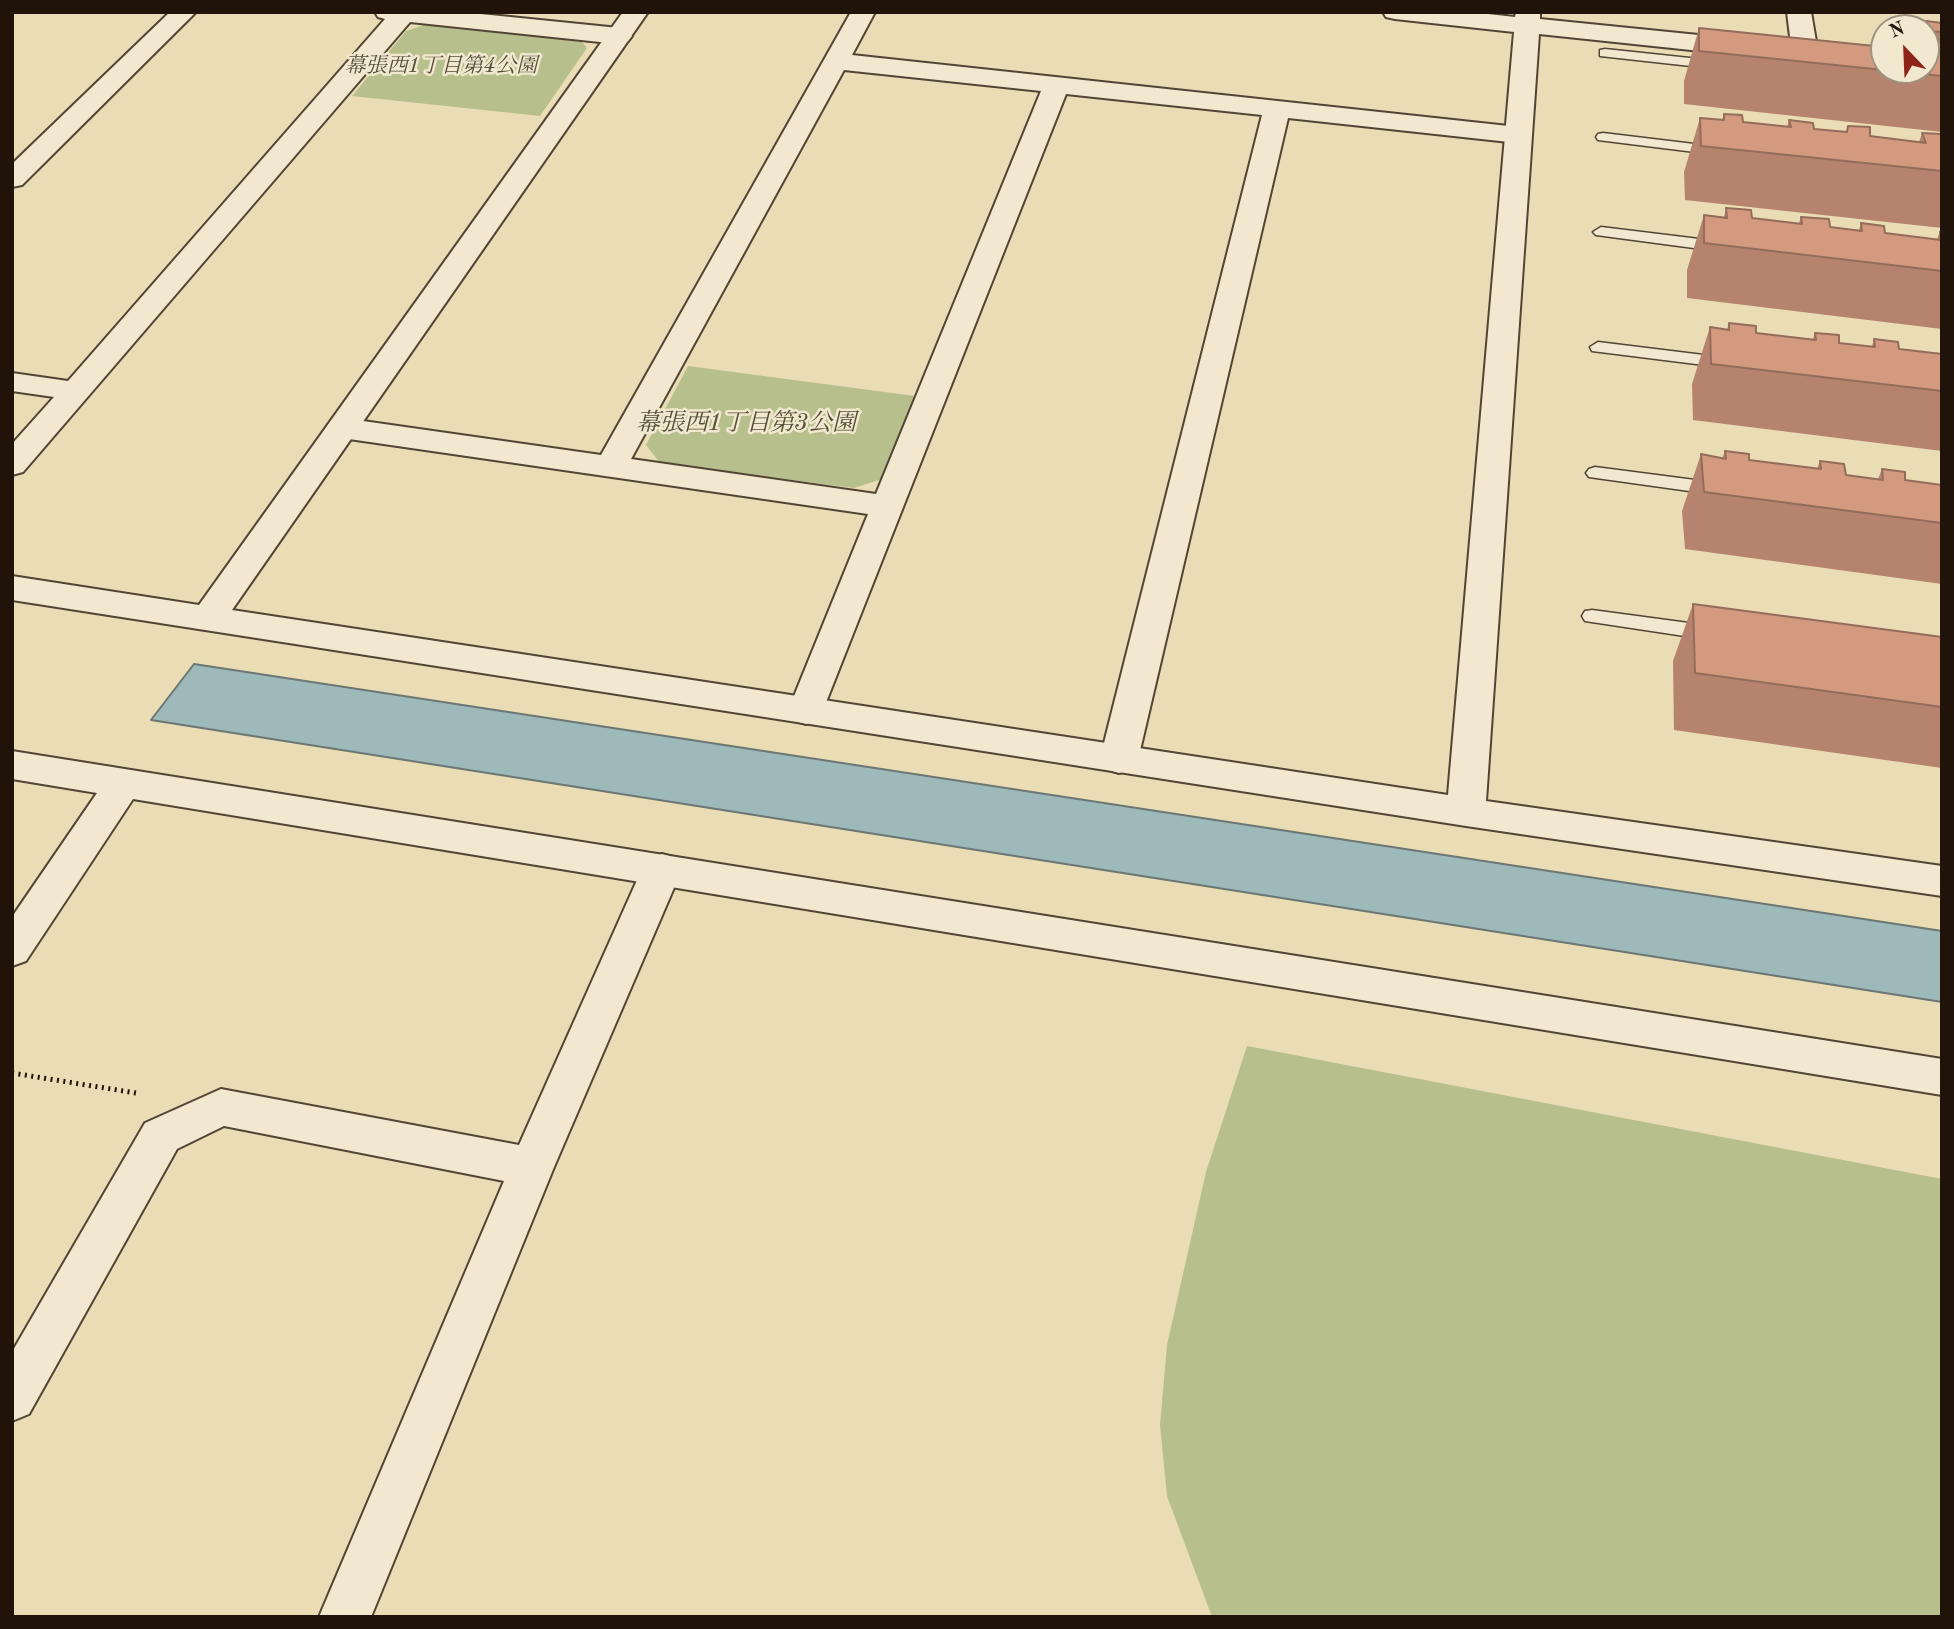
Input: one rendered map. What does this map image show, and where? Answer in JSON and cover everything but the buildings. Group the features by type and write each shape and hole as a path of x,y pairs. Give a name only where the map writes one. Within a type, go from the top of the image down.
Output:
{"street":[{"path":"12,179 184,12"},
{"path":"610,467 863,12"},
{"path":"1395,12 1527,19 1831,56"},
{"path":"1799,12 1805,53"},
{"path":"12,465 395,13 627,24"},
{"path":"1466,811 1527,19"},
{"path":"207,620 627,24"},
{"path":"836,61 1518,135"},
{"path":"806,711 1056,85"},
{"path":"1119,759 1276,108"},
{"path":"12,382 76,391"},
{"path":"342,428 887,506"},
{"path":"12,588 1119,759 1942,881"},
{"path":"12,765 1942,1077"},
{"path":"12,950 124,782"},
{"path":"345,1617 532,1167 662,869"},
{"path":"12,1398 162,1136 222,1107 532,1167"}],"lane":[{"path":"1605,53 1726,66"},
{"path":"1603,137 1739,153"},
{"path":"1601,232 1737,248"},
{"path":"1598,347 1749,366"},
{"path":"1595,473 1734,491"},
{"path":"1592,616 1726,635"}],"path":[{"path":"12,1073 162,1098 190,1122"}],"green space":[{"name":"幕張西1丁目第4公園","path":"427,24 582,42 587,48 540,116 352,96 406,31"},
{"name":"幕張西1丁目第3公園","path":"688,366 915,396 882,479 854,488 660,463 646,445"},
{"path":"1247,1046 1942,1179 1942,1617 1212,1617 1167,1496 1160,1425 1167,1345 1206,1172"}],"water":[{"path":"194,664 1942,931 1942,1002 151,720"}]}
